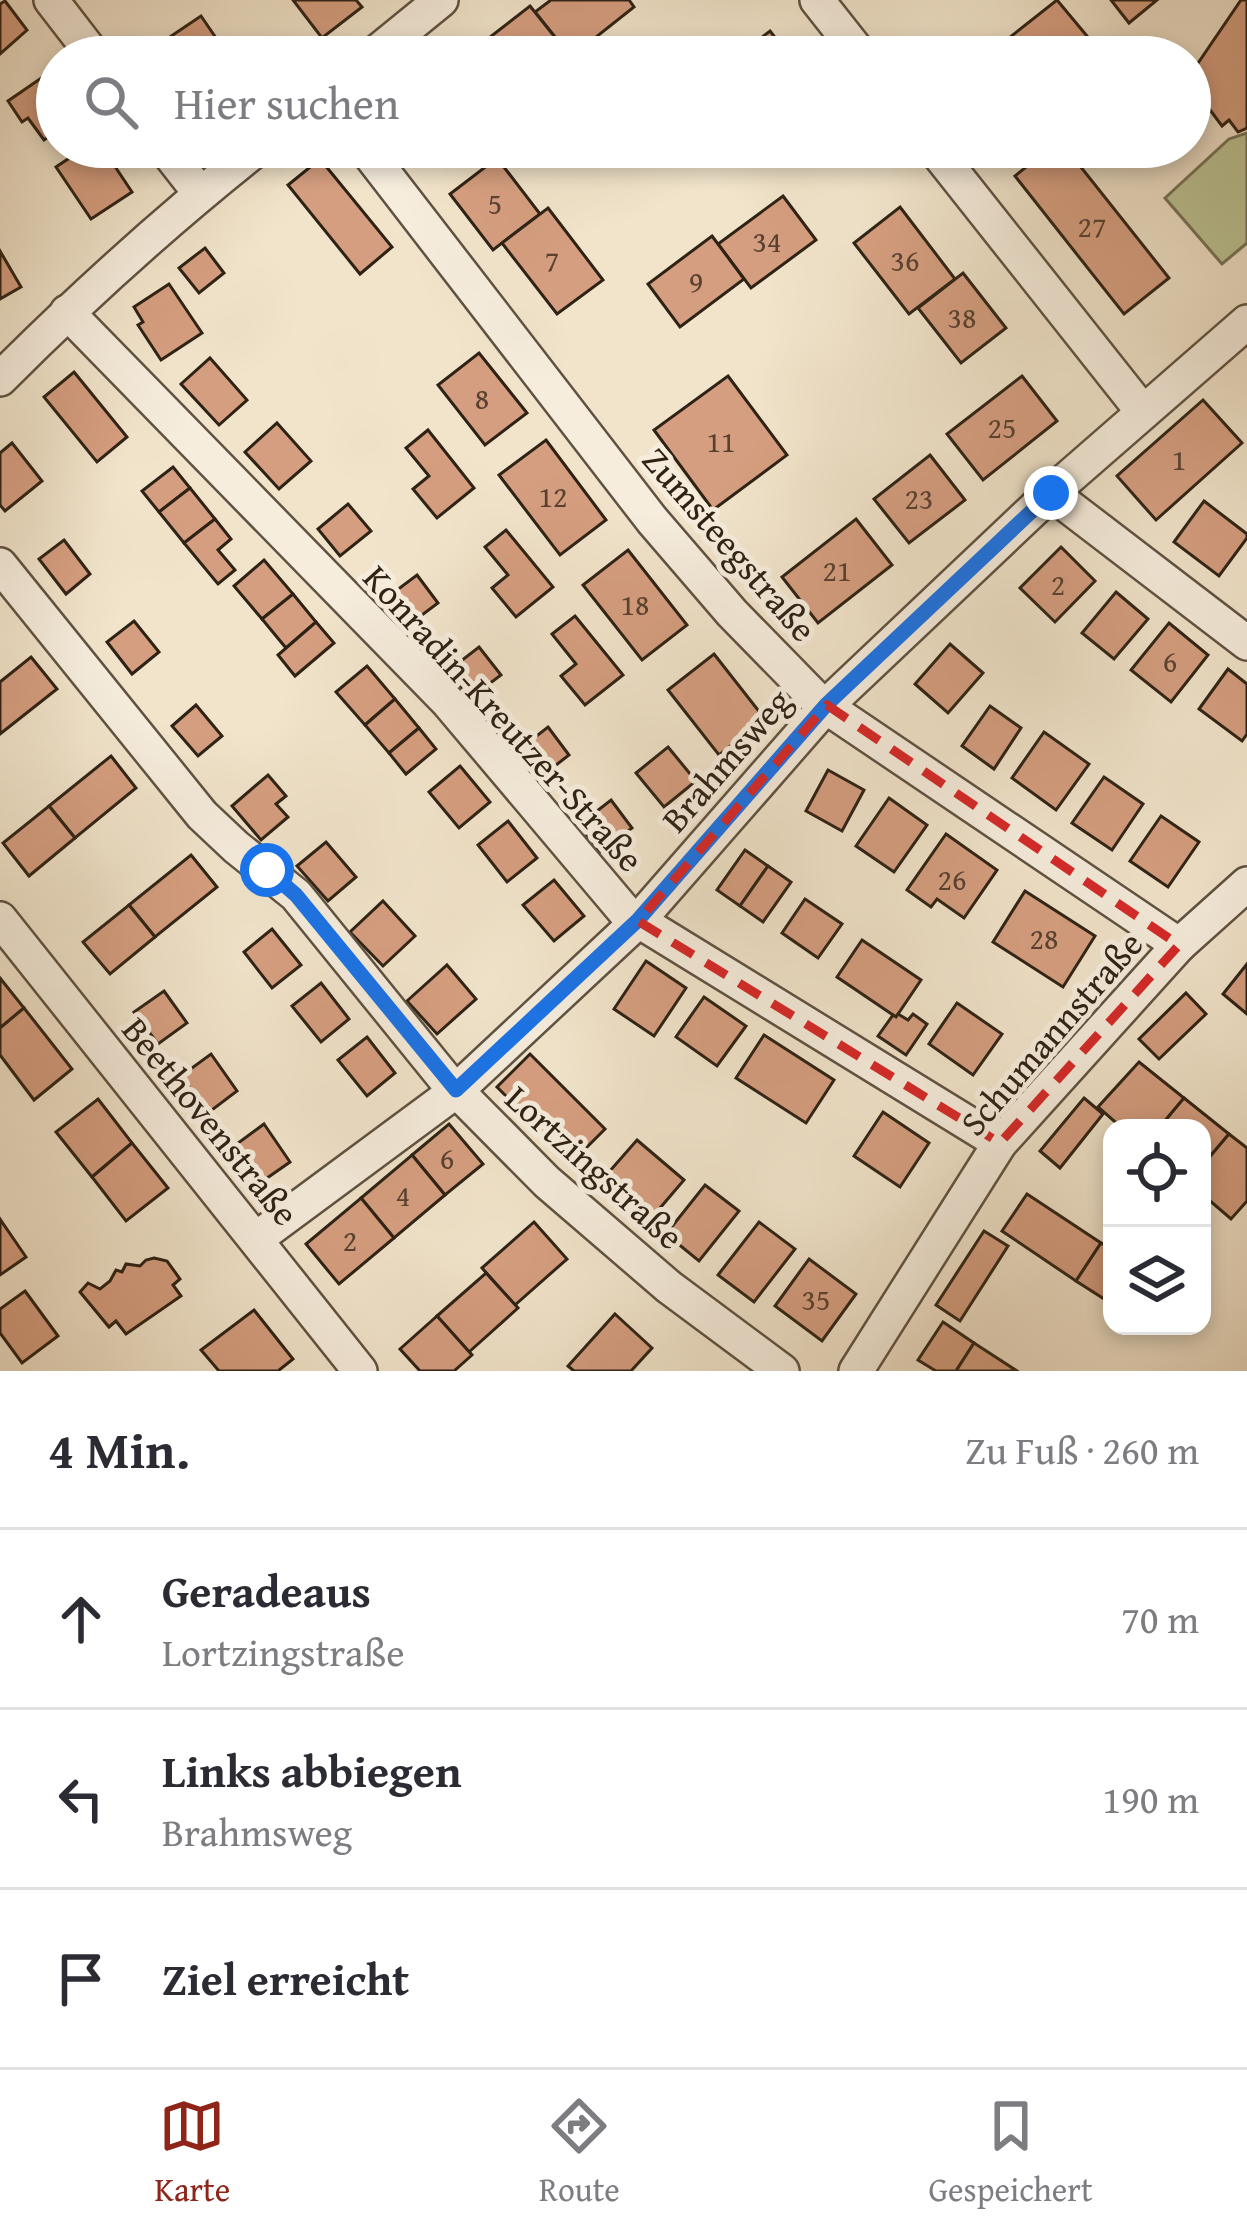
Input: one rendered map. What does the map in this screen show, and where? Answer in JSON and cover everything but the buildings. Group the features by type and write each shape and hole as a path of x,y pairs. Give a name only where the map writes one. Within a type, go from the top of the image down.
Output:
{"street":[{"path":"52,0 79,36"},
{"path":"817,0 845,36"},
{"path":"392,36 423,6"},
{"path":"180,168 200,193"},
{"path":"0,379 67,313 232,168"},
{"name":"Zumsteegstraße","path":"380,168 652,520 732,613 819,701 1179,945"},
{"path":"950,168 1143,412"},
{"name":"Konradin-Kreutzer-Straße","path":"67,313 448,702 626,913 1000,1143"},
{"name":"Brahmsweg","path":"256,1239 456,1090 638,920 826,705 1051,493 1247,322"},
{"path":"1051,493 1247,643"},
{"name":"Lortzingstraße","path":"0,565 202,814 296,895 456,1090 599,1227 669,1287 782,1371"},
{"name":"Schumannstraße","path":"856,1371 1000,1143 1179,945 1247,884"},
{"name":"Beethovenstraße","path":"0,919 360,1371"}],"highlighted area":[{"path":"827,705 1179,945 1000,1143 638,921"}],"green space":[{"path":"1247,133 1247,243 1222,264 1165,198 1198,168 1211,168 1211,156 1229,139"}],"route":[{"path":"267,870 296,895 456,1090 638,920 826,705 1051,493"}]}
